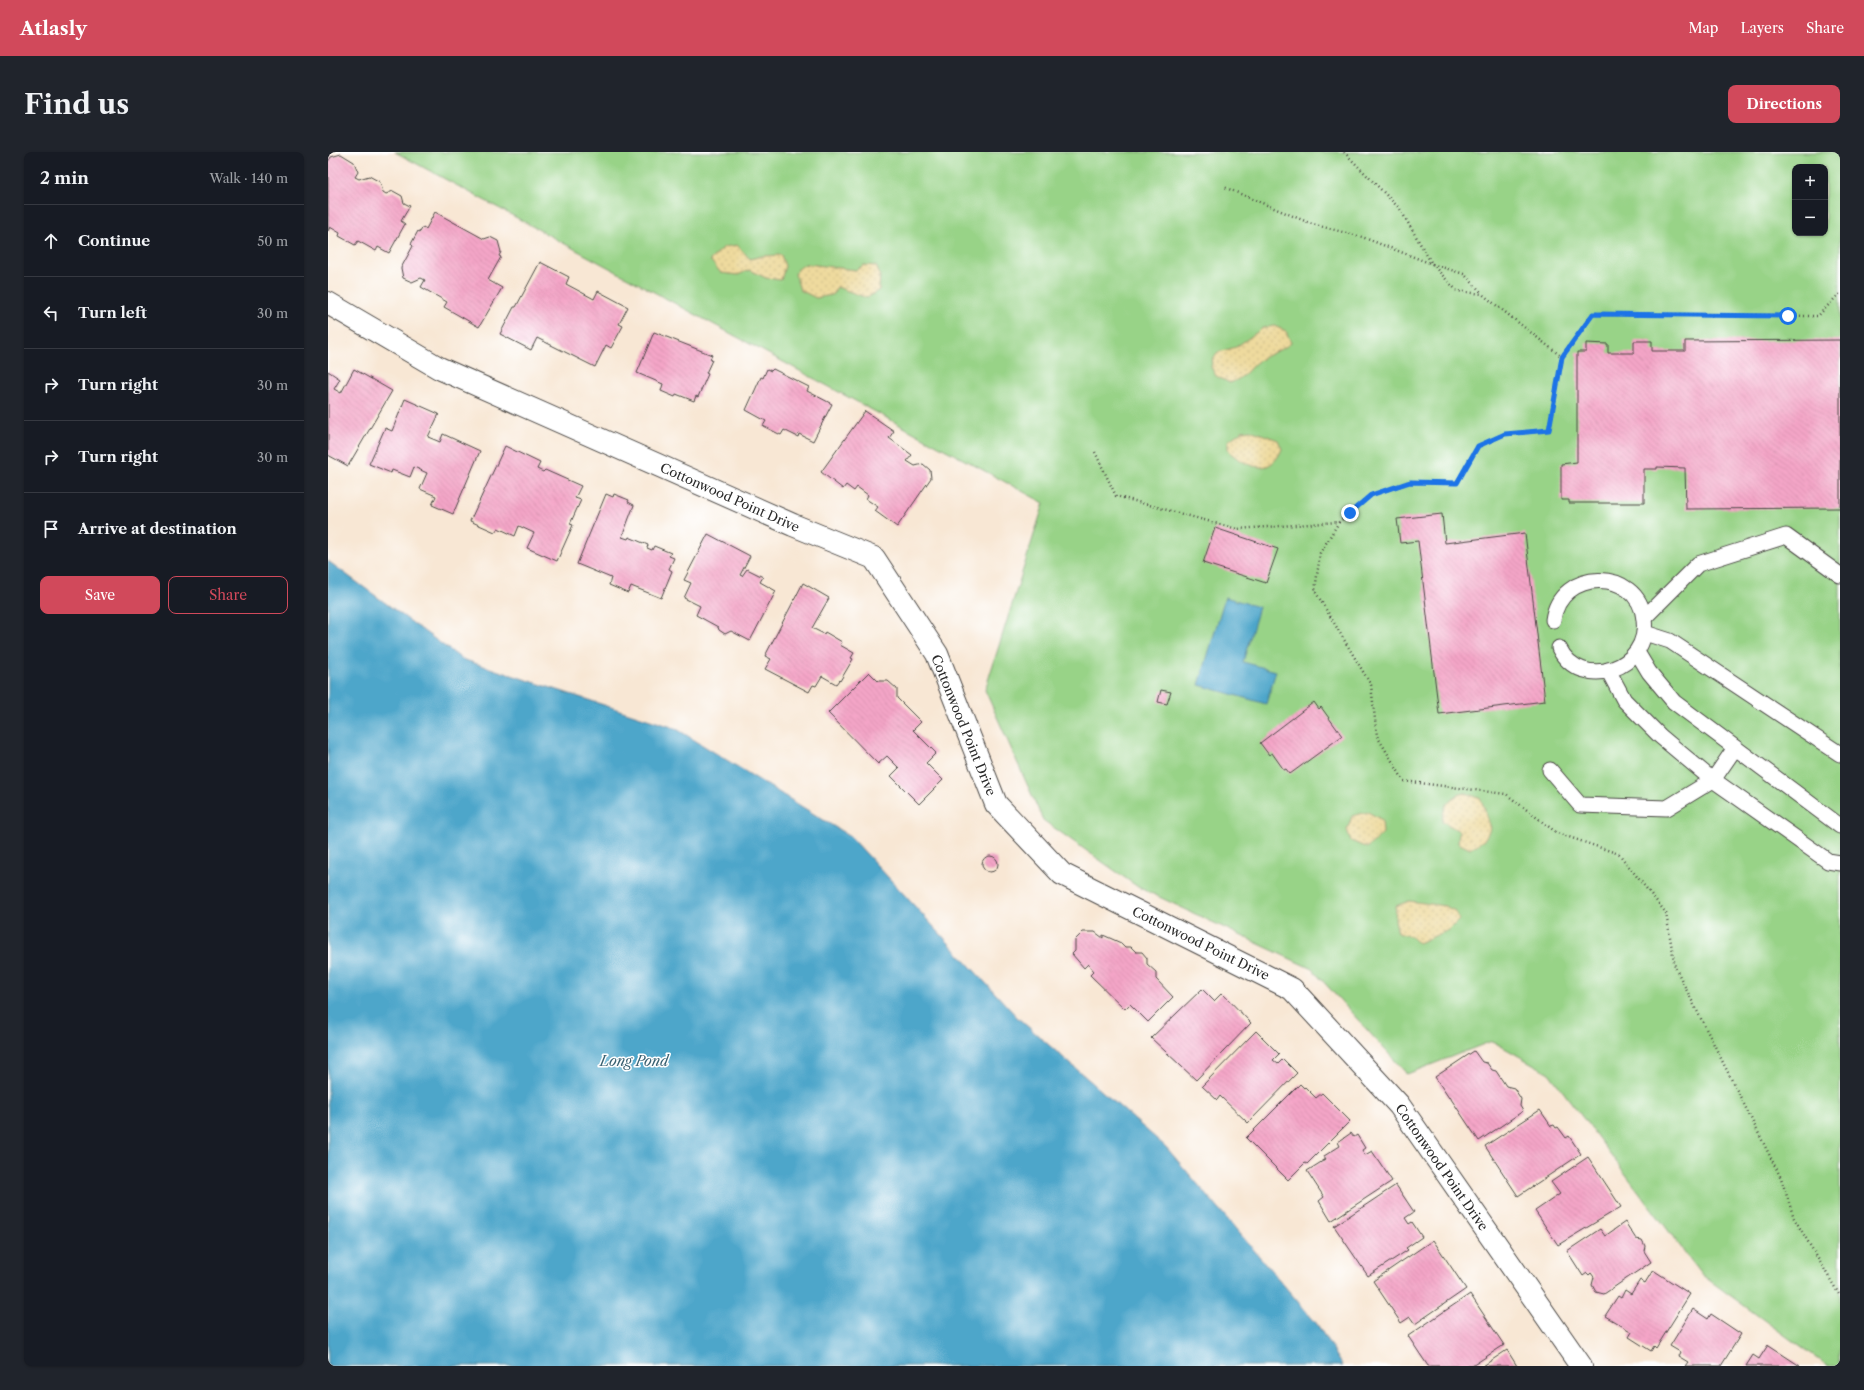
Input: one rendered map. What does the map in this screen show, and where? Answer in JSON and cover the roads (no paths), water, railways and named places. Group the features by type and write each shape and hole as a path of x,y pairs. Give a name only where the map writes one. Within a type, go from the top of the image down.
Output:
{"street":[{"name":"Cottonwood Point Drive","path":"328,303 439,368 793,525 874,558 937,654 996,804 1062,874 1292,989 1398,1105 1581,1366"}],"lane":[{"path":"1644,618 1698,564 1786,536 1840,575"},
{"path":"1553,620 1554,612 1561,599 1571,588 1585,581 1601,580 1616,583 1629,591 1639,603 1644,618 1645,633 1637,652 1630,660 1616,668 1601,672 1586,670 1573,664 1562,654 1559,648"},
{"path":"1645,633 1670,641 1840,754"},
{"path":"1637,652 1649,672 1674,702 1840,826"},
{"path":"1608,670 1624,700 1660,736 1713,780 1828,861 1840,863"},
{"path":"1550,770 1580,805 1667,808 1713,780 1735,748"}],"water":[{"name":"Long Pond","path":"328,561 462,659 675,728 851,837 1018,1018 1166,1147 1317,1324 1343,1366 328,1366"},
{"path":"1225,597 1259,607 1243,662 1276,671 1266,704 1199,685"}]}
